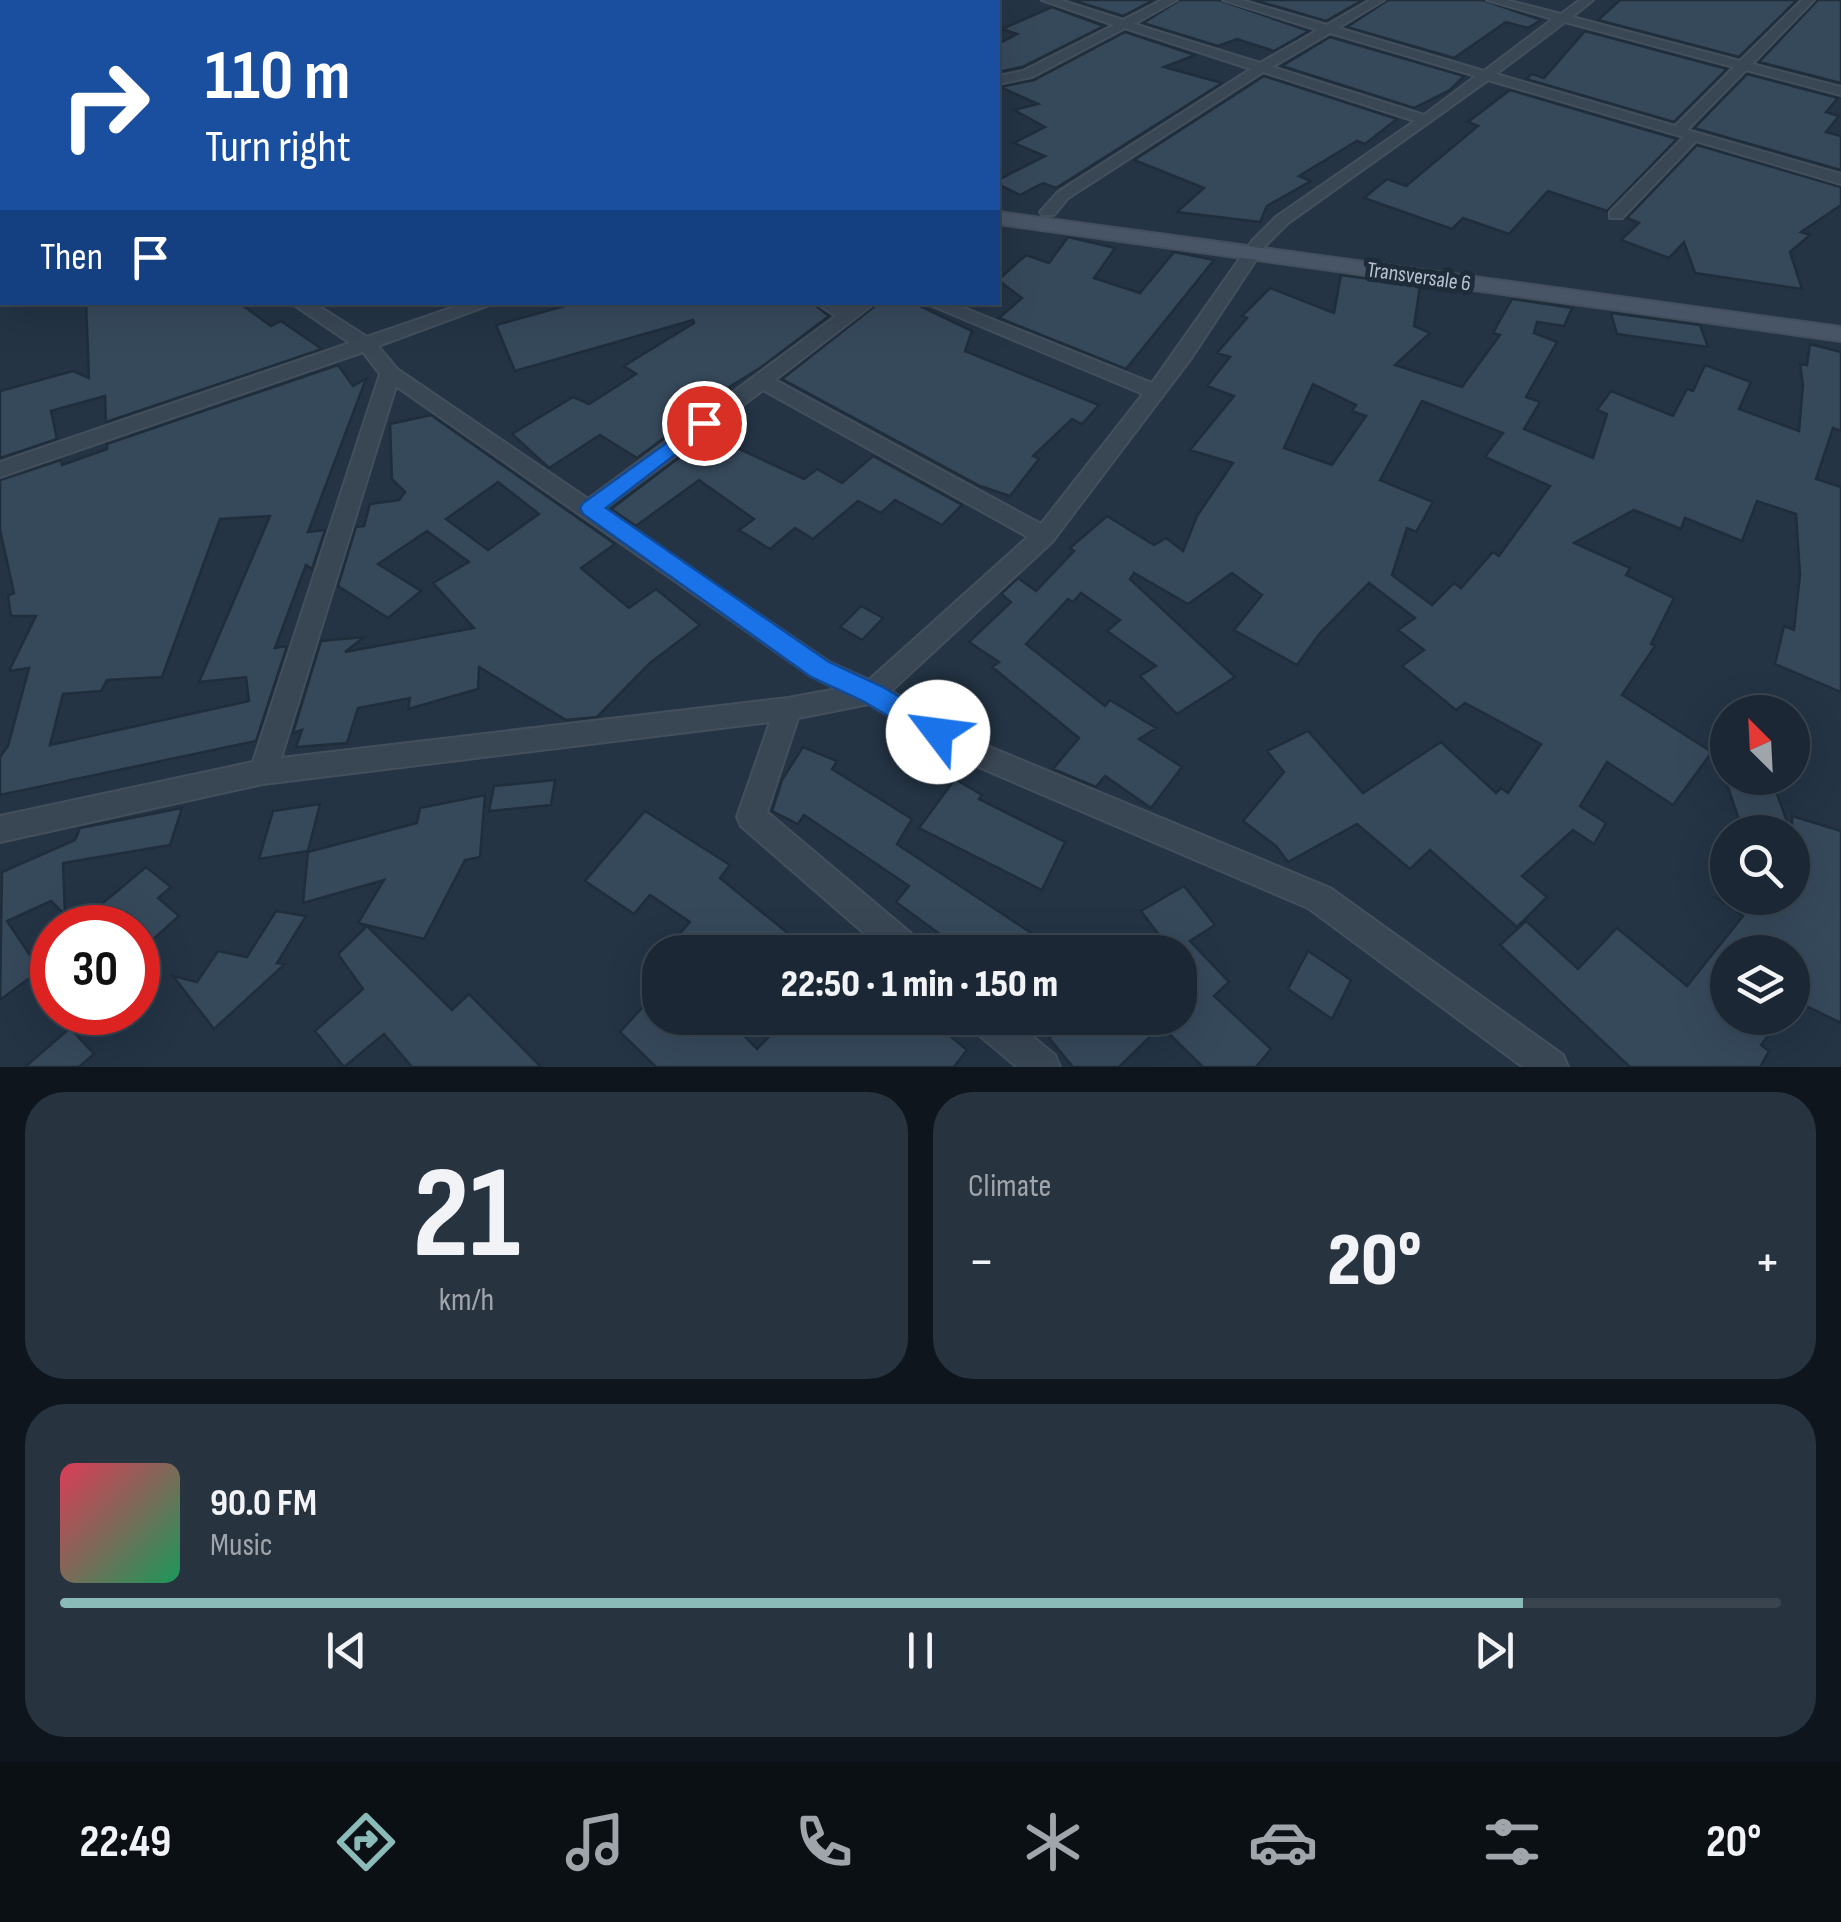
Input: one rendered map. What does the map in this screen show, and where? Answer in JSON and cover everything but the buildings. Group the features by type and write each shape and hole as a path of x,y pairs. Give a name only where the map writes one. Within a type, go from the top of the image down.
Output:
{"main road":[{"name":"Transversale 6","path":"1000,205 1256,249 1841,334"},
{"name":"Transversale 6","path":"1000,218 1841,317"}],"street":[{"path":"1048,0 1426,120"},
{"path":"1000,80 1027,74 1171,0"},
{"path":"1229,0 1841,179"},
{"path":"1048,212 1063,195 1261,68 1378,0"},
{"path":"1492,0 1841,91"},
{"path":"0,829 263,772 788,709 872,693 1044,536 1156,392 1256,249 1282,220 1488,76 1587,0"},
{"path":"1616,215 1741,66 1808,0"},
{"path":"304,305 368,346 390,374 591,508 820,670 872,693 970,751 1319,898 1550,1067"},
{"path":"0,470 480,305"},
{"path":"829,305 849,316"},
{"path":"591,508 863,305"},
{"path":"939,305 1156,392"},
{"path":"263,772 390,374"},
{"path":"760,380 1044,536"},
{"path":"788,709 752,817 889,935"},
{"path":"1003,1035 1032,1063"}],"route":[{"path":"704,423 591,508 820,670 872,693 938,732"}]}
